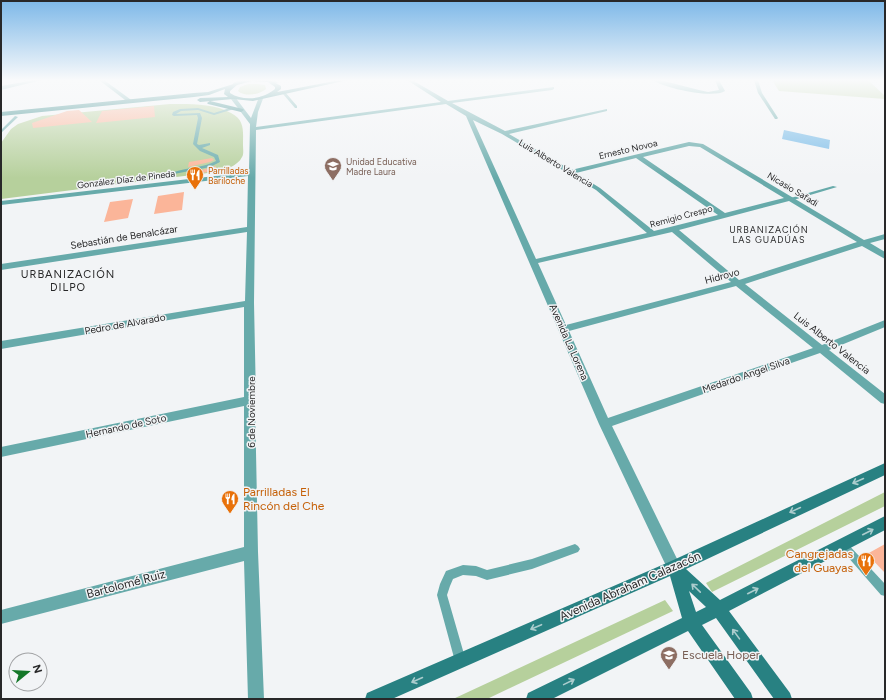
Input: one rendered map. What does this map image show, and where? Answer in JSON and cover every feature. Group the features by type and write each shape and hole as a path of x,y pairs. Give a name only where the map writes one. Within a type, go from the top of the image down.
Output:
{"main road":[{"path":"1,114 15,113"},
{"path":"1,118 61,113"},
{"name":"Avenida Abraham Calazacón","path":"373,699 674,566 885,469"},
{"path":"534,699 718,609 885,523"},
{"name":"Avenida La Lorena","path":"674,566 718,609 784,699"},
{"name":"Avenida La Lorena","path":"674,566 691,622 745,699"}],"street":[{"path":"243,113 253,127 365,113"},
{"name":"6 de Noviembre","path":"255,113 253,127 249,303 251,400 251,552 256,699"},
{"name":"Luis Alberto Valencia","path":"465,113 504,133 598,188 653,234"},
{"path":"504,133 593,113"},
{"name":"Avenida La Lorena","path":"468,115 605,424 674,566"},
{"name":"Ernesto Novoa","path":"571,172 689,144"},
{"name":"Nicasio Safadi","path":"689,144 705,147 885,256"},
{"path":"637,156 724,215"},
{"name":"González Díaz de Pineda","path":"1,202 252,173"},
{"name":"Remigio Crespo","path":"533,262 653,234 790,199"},
{"name":"Luis Alberto Valencia","path":"672,228 738,283 885,400"},
{"name":"Sebastián de Benalcázar","path":"1,267 250,229"},
{"name":"Hidrovo","path":"563,329 738,283 885,236"},
{"name":"Pedro de Alvarado","path":"1,345 249,303"},
{"name":"Medardo Angel Silva","path":"605,424 821,349 885,323"},
{"name":"Hernando de Soto","path":"1,452 251,400"},
{"name":"Bartolomé Ruiz","path":"1,617 251,552"}],"lane":[{"path":"175,113 174,115 199,114 202,119 195,144 216,156 218,162 214,165 186,168 176,173"},
{"path":"773,113 776,118"},
{"path":"1,132 16,117"},
{"path":"199,147 208,144"},
{"name":"Remigio Crespo","path":"790,199 835,187"},
{"path":"842,545 885,591"},
{"path":"460,661 442,595 445,584 450,575 463,570 476,571 487,575 532,564 574,549"}],"green space":[{"path":"78,113 230,113 239,119 242,126 243,156 237,163 216,172 1,199 1,143 11,129 18,124 42,116"},
{"path":"885,492 885,506 712,592 706,583"},
{"path":"665,600 673,611 487,699 453,699"}],"water":[{"path":"784,130 830,140 829,149 782,139"}],"building":[{"path":"62,113 82,113 92,122 33,128 32,123"},
{"path":"101,113 155,113 155,117 96,123"},
{"path":"212,158 214,160 210,162 188,167 189,162"},
{"path":"216,166 215,171 187,175 187,173"},
{"path":"184,192 182,210 154,214 158,196"},
{"path":"133,199 128,218 104,222 110,202"},
{"path":"885,544 885,573 867,554"}],"place":[{"name":"Unidad Educativa Madre Laura","path":"333,181"},
{"name":"Parrilladas Bariloche","path":"195,190"},
{"name":"Parrilladas El Rincón del Che","path":"230,514"},
{"name":"Cangrejadas del Guayas","path":"866,576"},
{"name":"Escuela Hoper","path":"669,670"}],"district":[{"name":"URBANIZACIÓN LAS GUADÚAS","path":"769,234"},
{"name":"URBANIZACIÓN DILPO","path":"68,280"}]}
